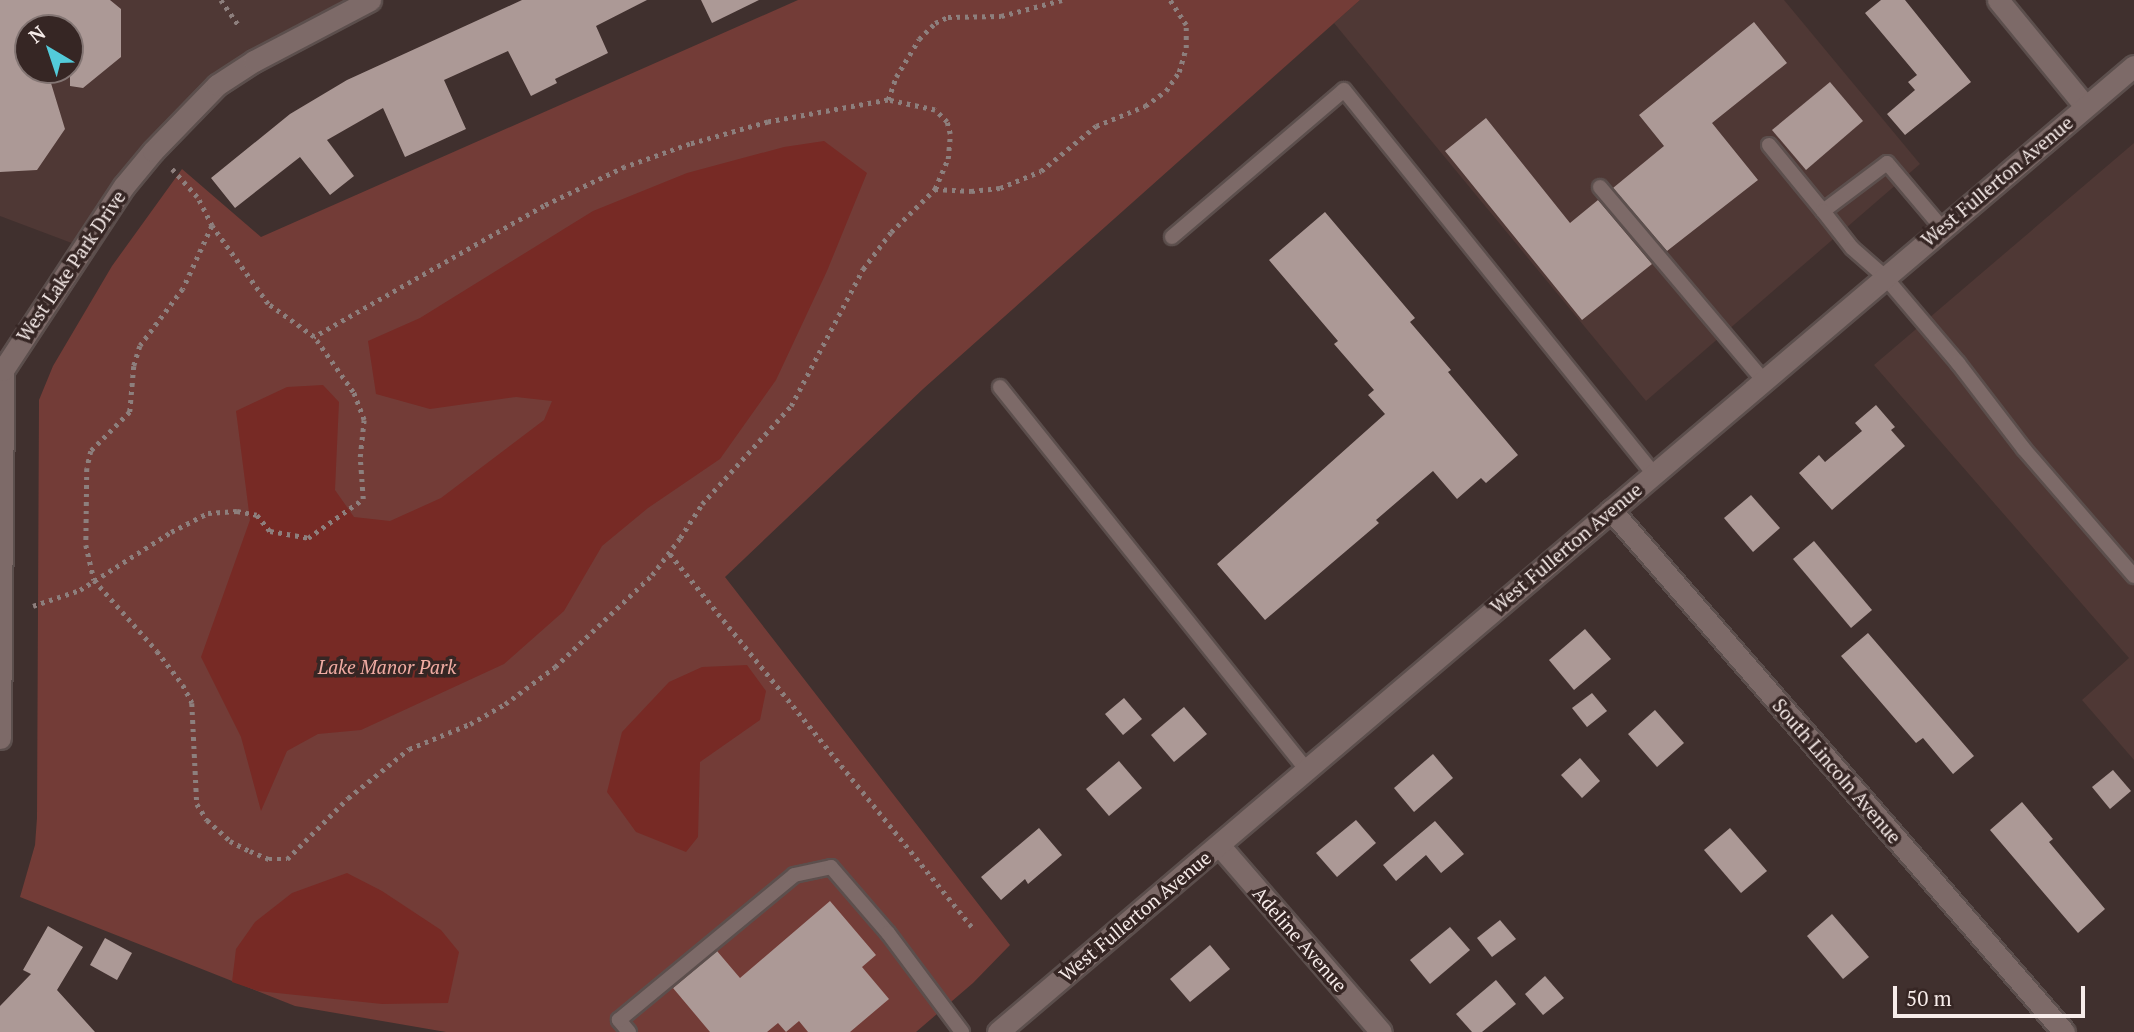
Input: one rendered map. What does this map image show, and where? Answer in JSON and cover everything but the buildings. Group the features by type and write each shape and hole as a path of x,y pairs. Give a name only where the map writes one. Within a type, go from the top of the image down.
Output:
{"street":[{"name":"West Lake Park Drive","path":"0,738 1,369 124,186 153,151 216,85 254,61 370,0"},
{"path":"1998,0 2085,106"},
{"name":"West Fullerton Avenue","path":"998,1032 2134,66"},
{"name":"South Lincoln Avenue","path":"1611,510 2064,1032"},
{"name":"Adeline Avenue","path":"1219,845 1381,1032"}],"lane":[{"path":"1172,237 1344,90 1654,474"},
{"path":"1769,145 1852,248 1885,277 1958,363 2024,449 2134,576"},
{"path":"1823,211 1887,163 1941,228"},
{"path":"1600,187 1763,380"},
{"path":"1000,387 1306,769"},
{"path":"629,1032 620,1020 794,875 831,867 888,933 962,1032"}],"path":[{"path":"221,0 239,26"},
{"path":"888,100 897,77 919,39 934,23 948,17 1001,16 1062,0"},
{"path":"935,189 971,191 1000,188 1041,171 1096,126 1145,106 1166,91 1179,72 1186,48 1186,25 1170,0"},
{"path":"212,226 183,289 140,346 134,366 130,412 91,451 87,468 86,545 94,580 157,651 183,685 192,703 196,795 207,820 230,841 250,851 269,859 287,859 348,798 409,749 470,724 505,704 555,667 652,575 670,554 702,503 790,406 863,269 891,232 935,189 948,159 947,122 935,110 888,100 768,122 625,167 544,206 314,337"},
{"path":"33,606 80,590 208,513 237,511 257,514 270,531 307,538 363,499 360,457 364,420 353,392 314,337 268,304 212,226 197,197 167,164"},
{"path":"670,554 975,930"}],"shaded area":[{"path":"0,0 348,0 260,46 193,96 77,245 0,216"},
{"path":"1360,0 1784,0 1920,164 1646,401 1334,23"},
{"path":"824,141 867,173 827,271 776,380 720,459 648,508 602,546 564,611 504,664 361,730 318,734 287,751 261,811 241,737 201,657 250,520 236,411 287,387 323,385 339,402 335,490 354,517 390,521 441,498 544,420 552,401 516,397 430,409 376,394 368,341 420,318 593,211 687,173 784,147"},
{"path":"2134,143 2134,760 2082,700 2129,658 1874,365"},
{"path":"747,665 766,691 760,720 700,762 698,837 686,852 636,832 607,792 622,732 669,682 702,667"},
{"path":"347,873 382,891 441,930 459,952 448,1003 382,1004 258,991 232,982 236,949 255,922 292,893"}],"green space":[{"name":"Lake Manor Park","path":"798,0 1360,0 923,389 725,577 1010,945 973,983 916,1032 446,1032 295,1006 20,897 35,845 37,818 39,400 53,366 112,266 182,169 261,237"}]}
